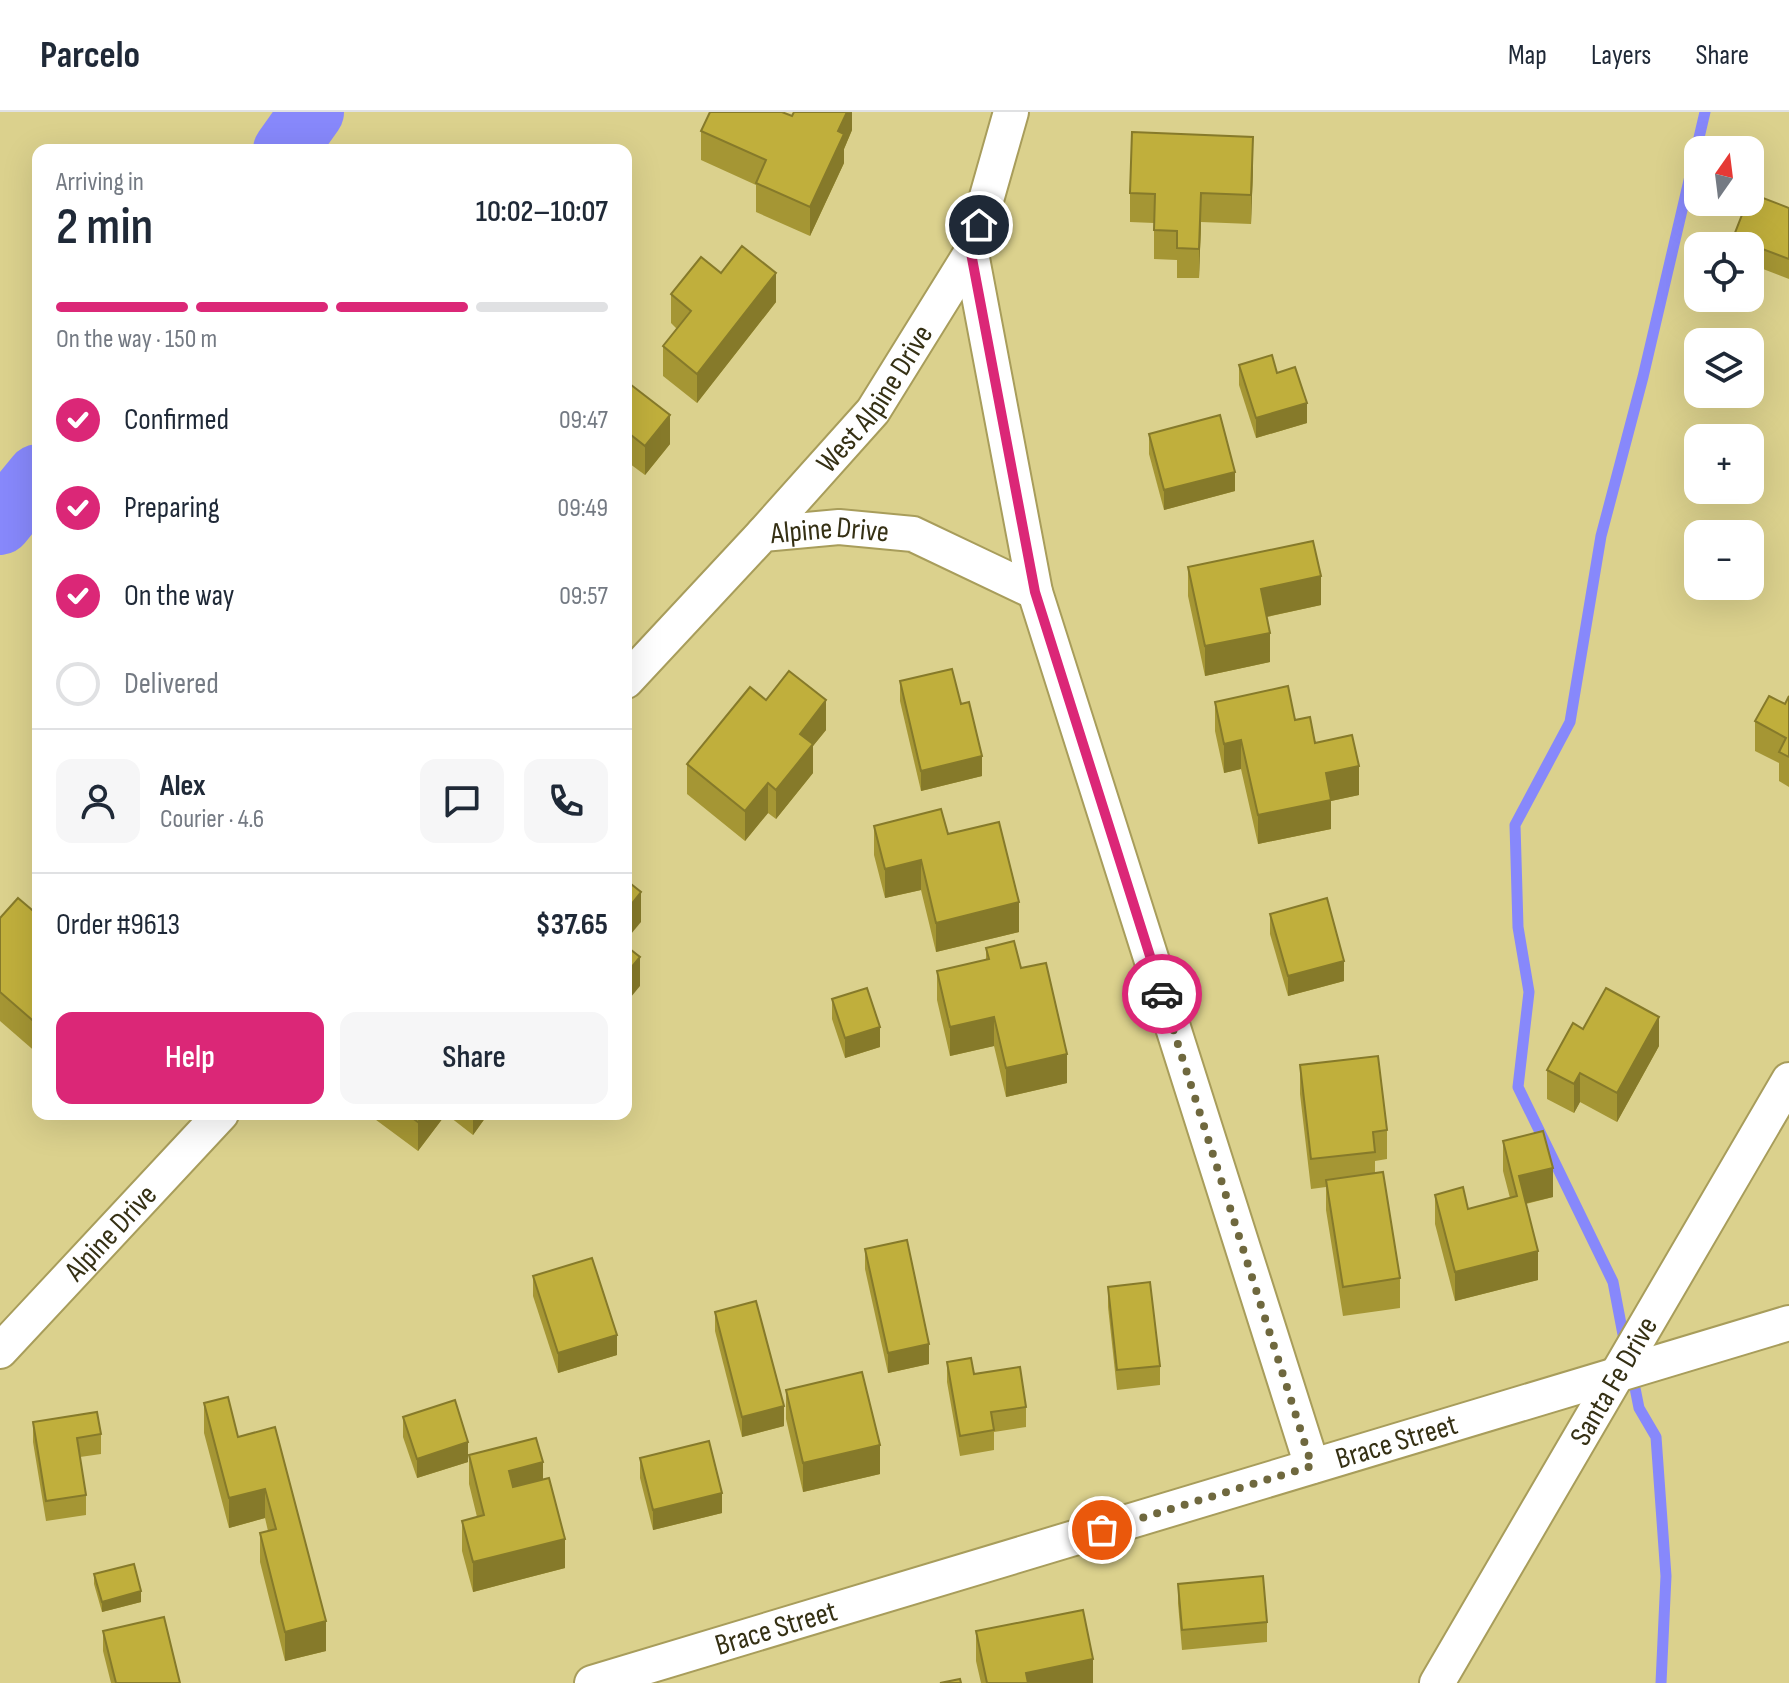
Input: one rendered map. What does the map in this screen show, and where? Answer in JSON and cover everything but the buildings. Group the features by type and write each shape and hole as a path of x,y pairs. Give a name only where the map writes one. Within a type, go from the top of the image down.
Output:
{"street":[{"path":"1011,112 971,253 1035,592 1312,1466"},
{"name":"West Alpine Drive","path":"763,534 873,411 971,253"},
{"name":"Alpine Drive","path":"632,675 763,534 839,527 913,534 1035,592"},
{"name":"Santa Fe Drive","path":"1437,1683 1789,1080"},
{"name":"Alpine Drive","path":"0,1351 215,1120"},
{"name":"Brace Street","path":"592,1683 1789,1323"}],"waterway":[{"path":"289,144 312,112"},
{"path":"1625,1345 1613,1282 1518,1087 1529,992 1518,927 1515,825 1570,722 1601,536 1643,377 1705,112"},
{"path":"0,523 32,483"},
{"path":"1632,1373 1639,1408 1656,1437 1666,1576 1661,1683"}],"way so far":[{"path":"1102,1530 1312,1466 1162,994"}],"route":[{"path":"979,225 971,253 1035,592 1162,994"}]}
